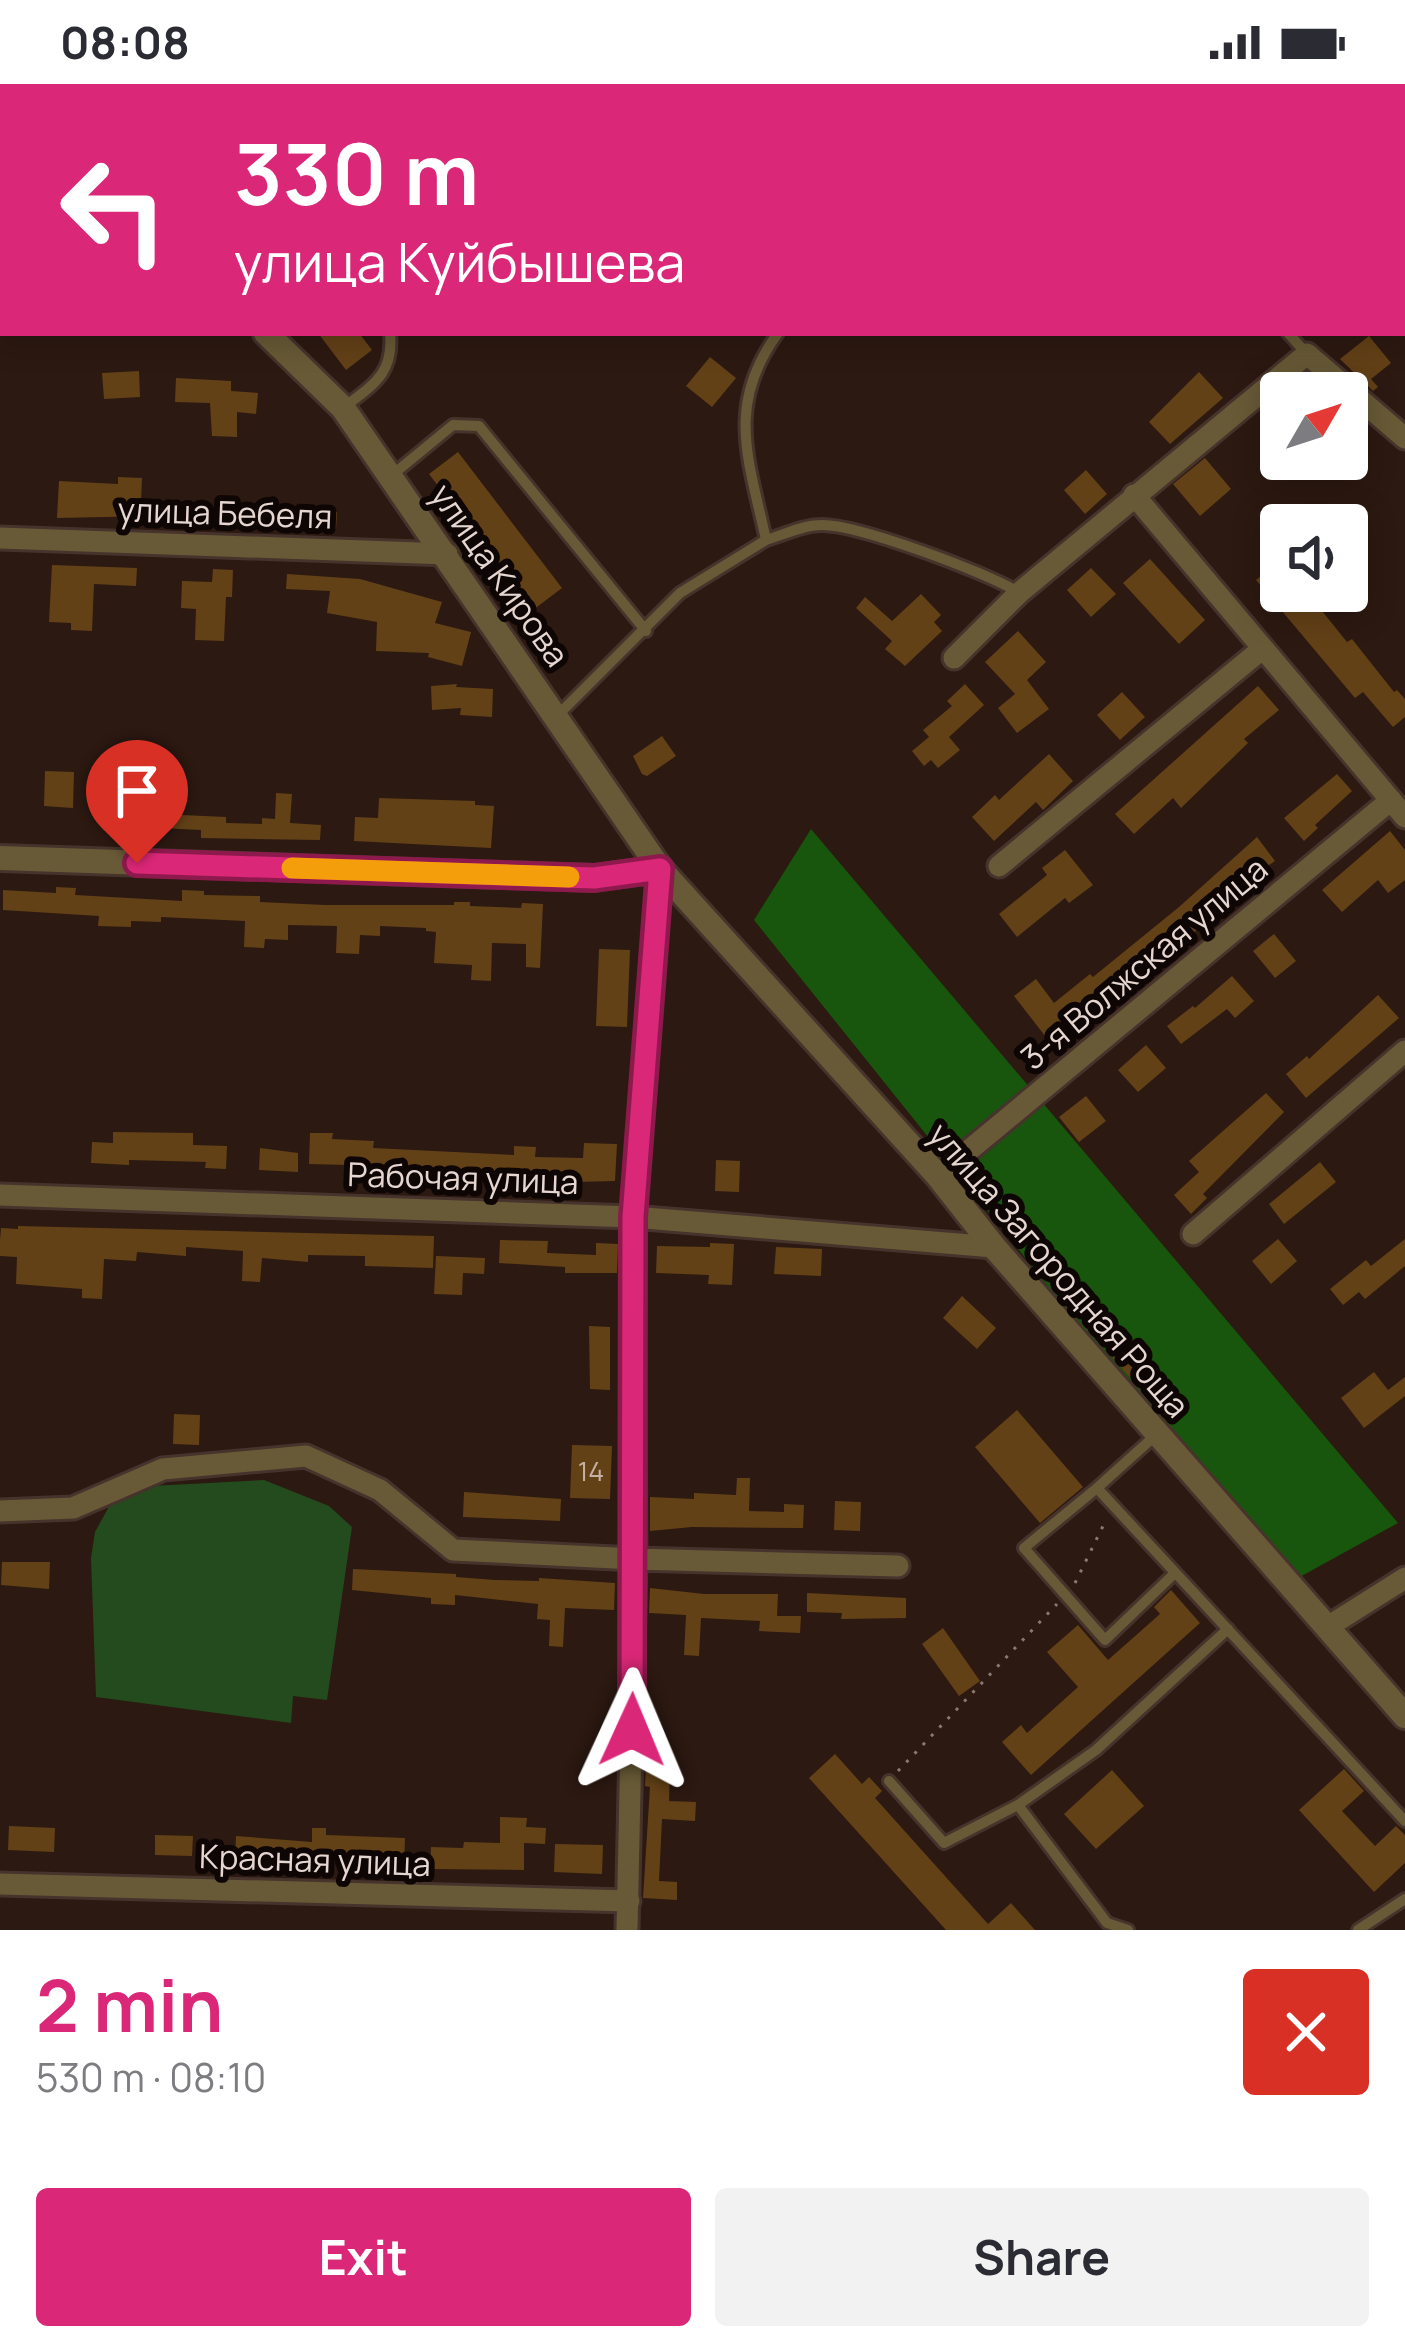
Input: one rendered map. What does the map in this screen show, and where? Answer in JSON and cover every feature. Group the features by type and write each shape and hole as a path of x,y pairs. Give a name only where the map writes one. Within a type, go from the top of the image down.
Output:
{"street":[{"name":"улица Кирова","path":"269,336 343,408 660,869"},
{"path":"954,658 1019,592 1307,355 1405,439"},
{"path":"1134,495 1398,808"},
{"name":"улица Бебеля","path":"0,538 447,554"},
{"path":"1000,866 1262,649"},
{"name":"3-я Волжская улица","path":"938,1177 1398,808"},
{"path":"0,858 594,878 660,869 633,1217 634,1559 627,1930"},
{"name":"улица Загородная Роща","path":"660,869 938,1177 1405,1716"},
{"path":"1193,1234 1405,1051"},
{"name":"Рабочая улица","path":"0,1195 633,1217 994,1247"},
{"path":"0,1511 73,1508 163,1469 306,1456 380,1490 453,1550 898,1566"},
{"path":"1326,1628 1405,1578"},
{"name":"Красная улица","path":"0,1884 629,1901"}],"lane":[{"path":"343,408 378,381 392,354 391,336"},
{"path":"766,540 746,452 745,398 758,363 776,336"},
{"path":"1291,336 1307,355"},
{"path":"392,476 454,425 479,426 646,631"},
{"path":"557,716 680,593 766,540 817,524 844,527 991,576 1019,592"},
{"path":"1157,1434 1024,1548 1105,1640 1175,1573"},
{"path":"1097,1488 1405,1821"},
{"path":"889,1781 944,1843 1018,1805 1096,1750 1228,1629"},
{"path":"1018,1805 1106,1923 1127,1930"},
{"path":"1358,1930 1405,1899"}],"path":[{"path":"889,1781 1066,1595 1114,1506"}],"green space":[{"path":"811,829 1398,1523 1287,1584 754,920"},
{"path":"264,1480 329,1506 352,1527 327,1700 293,1696 291,1723 96,1697 91,1558 95,1532 112,1501 151,1486"}],"building":[{"path":"320,336 361,336 372,350 346,370"},
{"path":"1369,336 1391,363 1371,379 1378,387 1373,391 1368,386 1368,372 1353,372 1340,359"},
{"path":"710,357 736,378 712,407 686,386"},
{"path":"139,371 140,397 104,399 102,373"},
{"path":"1199,372 1223,398 1170,444 1149,422"},
{"path":"176,378 231,381 231,391 258,393 256,414 237,412 237,437 212,436 210,403 175,402"},
{"path":"458,452 562,588 533,610 429,474"},
{"path":"1205,458 1231,489 1200,516 1173,484"},
{"path":"1086,470 1107,494 1085,514 1064,490"},
{"path":"118,477 142,478 141,502 174,504 173,525 152,524 153,516 57,518 59,481 118,484"},
{"path":"281,508 337,512 336,529 280,526"},
{"path":"1150,559 1205,620 1179,644 1123,583"},
{"path":"52,565 137,568 136,586 94,584 92,631 71,630 71,623 49,622"},
{"path":"1091,568 1116,594 1091,617 1067,590"},
{"path":"213,569 233,570 224,641 195,640 196,609 181,608 182,581 212,582"},
{"path":"287,574 360,579 442,602 435,623 471,632 462,666 428,657 429,653 376,651 377,622 327,613 330,591 286,589"},
{"path":"921,594 941,615 934,622 942,631 905,666 885,649 892,641 856,608 865,597 892,621"},
{"path":"1283,612 1323,612 1405,699 1405,717 1393,727 1363,692 1355,698"},
{"path":"1018,631 1046,662 1027,680 1049,709 1017,733 998,708 1015,694 985,662"},
{"path":"965,684 984,705 949,737 960,750 938,768 931,760 924,766 912,751 929,737 923,730 952,706 947,701"},
{"path":"431,686 493,689 492,717 460,715 461,708 432,710"},
{"path":"1258,686 1279,710 1244,739 1248,743 1181,808 1173,798 1134,834 1115,814"},
{"path":"1122,692 1145,717 1120,740 1097,715"},
{"path":"662,736 676,756 647,776 642,774 633,756"},
{"path":"1049,754 1073,781 1043,810 1036,802 994,841 972,817 995,795 999,800"},
{"path":"45,771 74,772 73,808 44,806"},
{"path":"1337,774 1352,791 1304,841 1284,818"},
{"path":"112,780 131,780 130,810 158,811 159,803 183,804 182,815 226,817 226,823 262,824 262,818 275,819 276,793 292,794 290,823 321,825 320,840 201,838 201,830 142,827 142,834 103,830 104,805 111,806"},
{"path":"379,798 475,801 475,805 494,806 491,848 354,841 355,817 378,818"},
{"path":"1390,831 1405,850 1405,880 1388,893 1378,880 1342,912 1322,890"},
{"path":"1257,837 1275,861 1242,884 1195,925 1198,929 1111,999 1115,1004 1089,1025 1081,1016 1049,1041 1014,996 1036,979 1054,1003 1179,907"},
{"path":"1065,850 1093,885 1069,903 1065,898 1017,937 999,914 1047,875 1042,868"},
{"path":"56,887 76,888 75,895 182,901 182,890 260,896 260,902 325,905 470,902 470,906 521,908 522,903 543,904 540,968 526,967 526,944 492,943 491,981 471,980 472,965 434,963 436,932 426,928 380,926 380,936 360,935 359,954 336,953 337,926 288,925 288,940 265,939 264,948 244,947 245,921 161,917 161,922 131,921 131,927 98,926 99,916 3,910 3,890 56,893"},
{"path":"1274,934 1296,961 1275,978 1253,951"},
{"path":"599,949 630,950 627,1027 596,1026"},
{"path":"1232,976 1254,1001 1235,1018 1227,1009 1181,1044 1167,1026"},
{"path":"1378,995 1399,1018 1306,1098 1286,1074 1307,1056 1309,1059"},
{"path":"1146,1045 1166,1068 1138,1092 1118,1070"},
{"path":"1266,1093 1284,1112 1203,1194 1207,1198 1191,1214 1174,1195 1199,1172 1189,1161"},
{"path":"1086,1096 1106,1121 1079,1142 1059,1117"},
{"path":"113,1132 193,1133 193,1145 227,1146 226,1169 205,1168 206,1162 91,1163 92,1142 113,1143"},
{"path":"310,1133 374,1141 373,1148 514,1155 514,1146 536,1147 535,1157 583,1158 584,1143 617,1144 615,1181 534,1183 349,1172 349,1165 309,1164"},
{"path":"260,1148 298,1153 298,1172 259,1170"},
{"path":"716,1160 740,1161 739,1192 715,1191"},
{"path":"1320,1162 1336,1182 1284,1224 1269,1204"},
{"path":"1,1228 434,1236 433,1268 365,1266 365,1256 308,1255 308,1262 262,1258 260,1282 242,1281 243,1251 186,1247 186,1256 137,1252 136,1261 104,1259 102,1299 82,1298 82,1289 16,1284 17,1257 0,1256 0,1240"},
{"path":"1278,1239 1297,1261 1271,1284 1252,1261"},
{"path":"1405,1239 1405,1266 1365,1299 1359,1292 1343,1305 1330,1289 1366,1260 1371,1266"},
{"path":"500,1240 548,1241 547,1253 596,1255 596,1243 618,1244 617,1273 565,1273 565,1267 499,1263"},
{"path":"710,1243 734,1244 732,1285 708,1284 709,1275 656,1273 657,1246 710,1247"},
{"path":"776,1247 822,1249 821,1276 774,1274"},
{"path":"436,1256 485,1258 484,1274 463,1273 462,1295 434,1294"},
{"path":"962,1296 996,1328 977,1349 943,1318"},
{"path":"589,1326 610,1327 610,1390 590,1389"},
{"path":"1131,1341 1166,1383 1148,1398 1112,1357"},
{"path":"1374,1372 1388,1390 1405,1377 1405,1396 1364,1428 1341,1398"},
{"path":"1017,1410 1083,1487 1040,1523 975,1447"},
{"path":"174,1414 200,1415 199,1445 173,1444"},
{"path":"572,1445 612,1446 610,1499 570,1498"},
{"path":"737,1478 750,1478 749,1511 784,1512 784,1504 804,1505 803,1528 650,1531 650,1497 736,1495"},
{"path":"464,1492 561,1499 560,1521 463,1517"},
{"path":"835,1501 861,1502 860,1531 834,1530"},
{"path":"2,1562 50,1562 49,1589 1,1585"},
{"path":"353,1569 615,1583 614,1610 565,1608 563,1647 549,1646 550,1620 537,1619 538,1604 455,1595 455,1605 431,1604 431,1598 352,1590"},
{"path":"650,1588 778,1594 777,1616 801,1616 800,1633 759,1631 760,1621 701,1618 699,1656 684,1655 686,1615 649,1613"},
{"path":"1171,1590 1200,1623 1031,1775 1002,1742 1021,1725 1027,1733 1078,1687 1047,1652 1078,1625 1108,1660 1160,1614 1154,1607"},
{"path":"807,1593 906,1598 906,1618 841,1619 842,1613 807,1612"},
{"path":"943,1628 980,1681 959,1696 922,1644"},
{"path":"835,1754 862,1784 869,1777 882,1791 875,1798 988,1924 1011,1903 1035,1930 946,1930 809,1778"},
{"path":"646,1765 670,1766 669,1801 696,1802 695,1821 662,1819 659,1881 677,1882 677,1900 643,1898 650,1787 645,1786"},
{"path":"1344,1769 1364,1791 1342,1811 1375,1846 1396,1826 1405,1835 1405,1863 1374,1892 1299,1810"},
{"path":"1112,1770 1144,1806 1096,1849 1064,1814"},
{"path":"500,1817 527,1818 526,1827 546,1828 545,1844 524,1843 524,1870 430,1869 431,1847 500,1843"},
{"path":"9,1826 55,1828 54,1852 8,1850"},
{"path":"312,1828 326,1828 326,1835 405,1838 404,1865 235,1859 236,1836 312,1842"},
{"path":"155,1835 193,1836 192,1856 155,1855"},
{"path":"555,1844 603,1845 602,1874 554,1872"}],"slow traffic":[{"path":"292,868 569,877"}],"route":[{"path":"137,863 594,878 660,869 633,1217 632,1730"}]}
